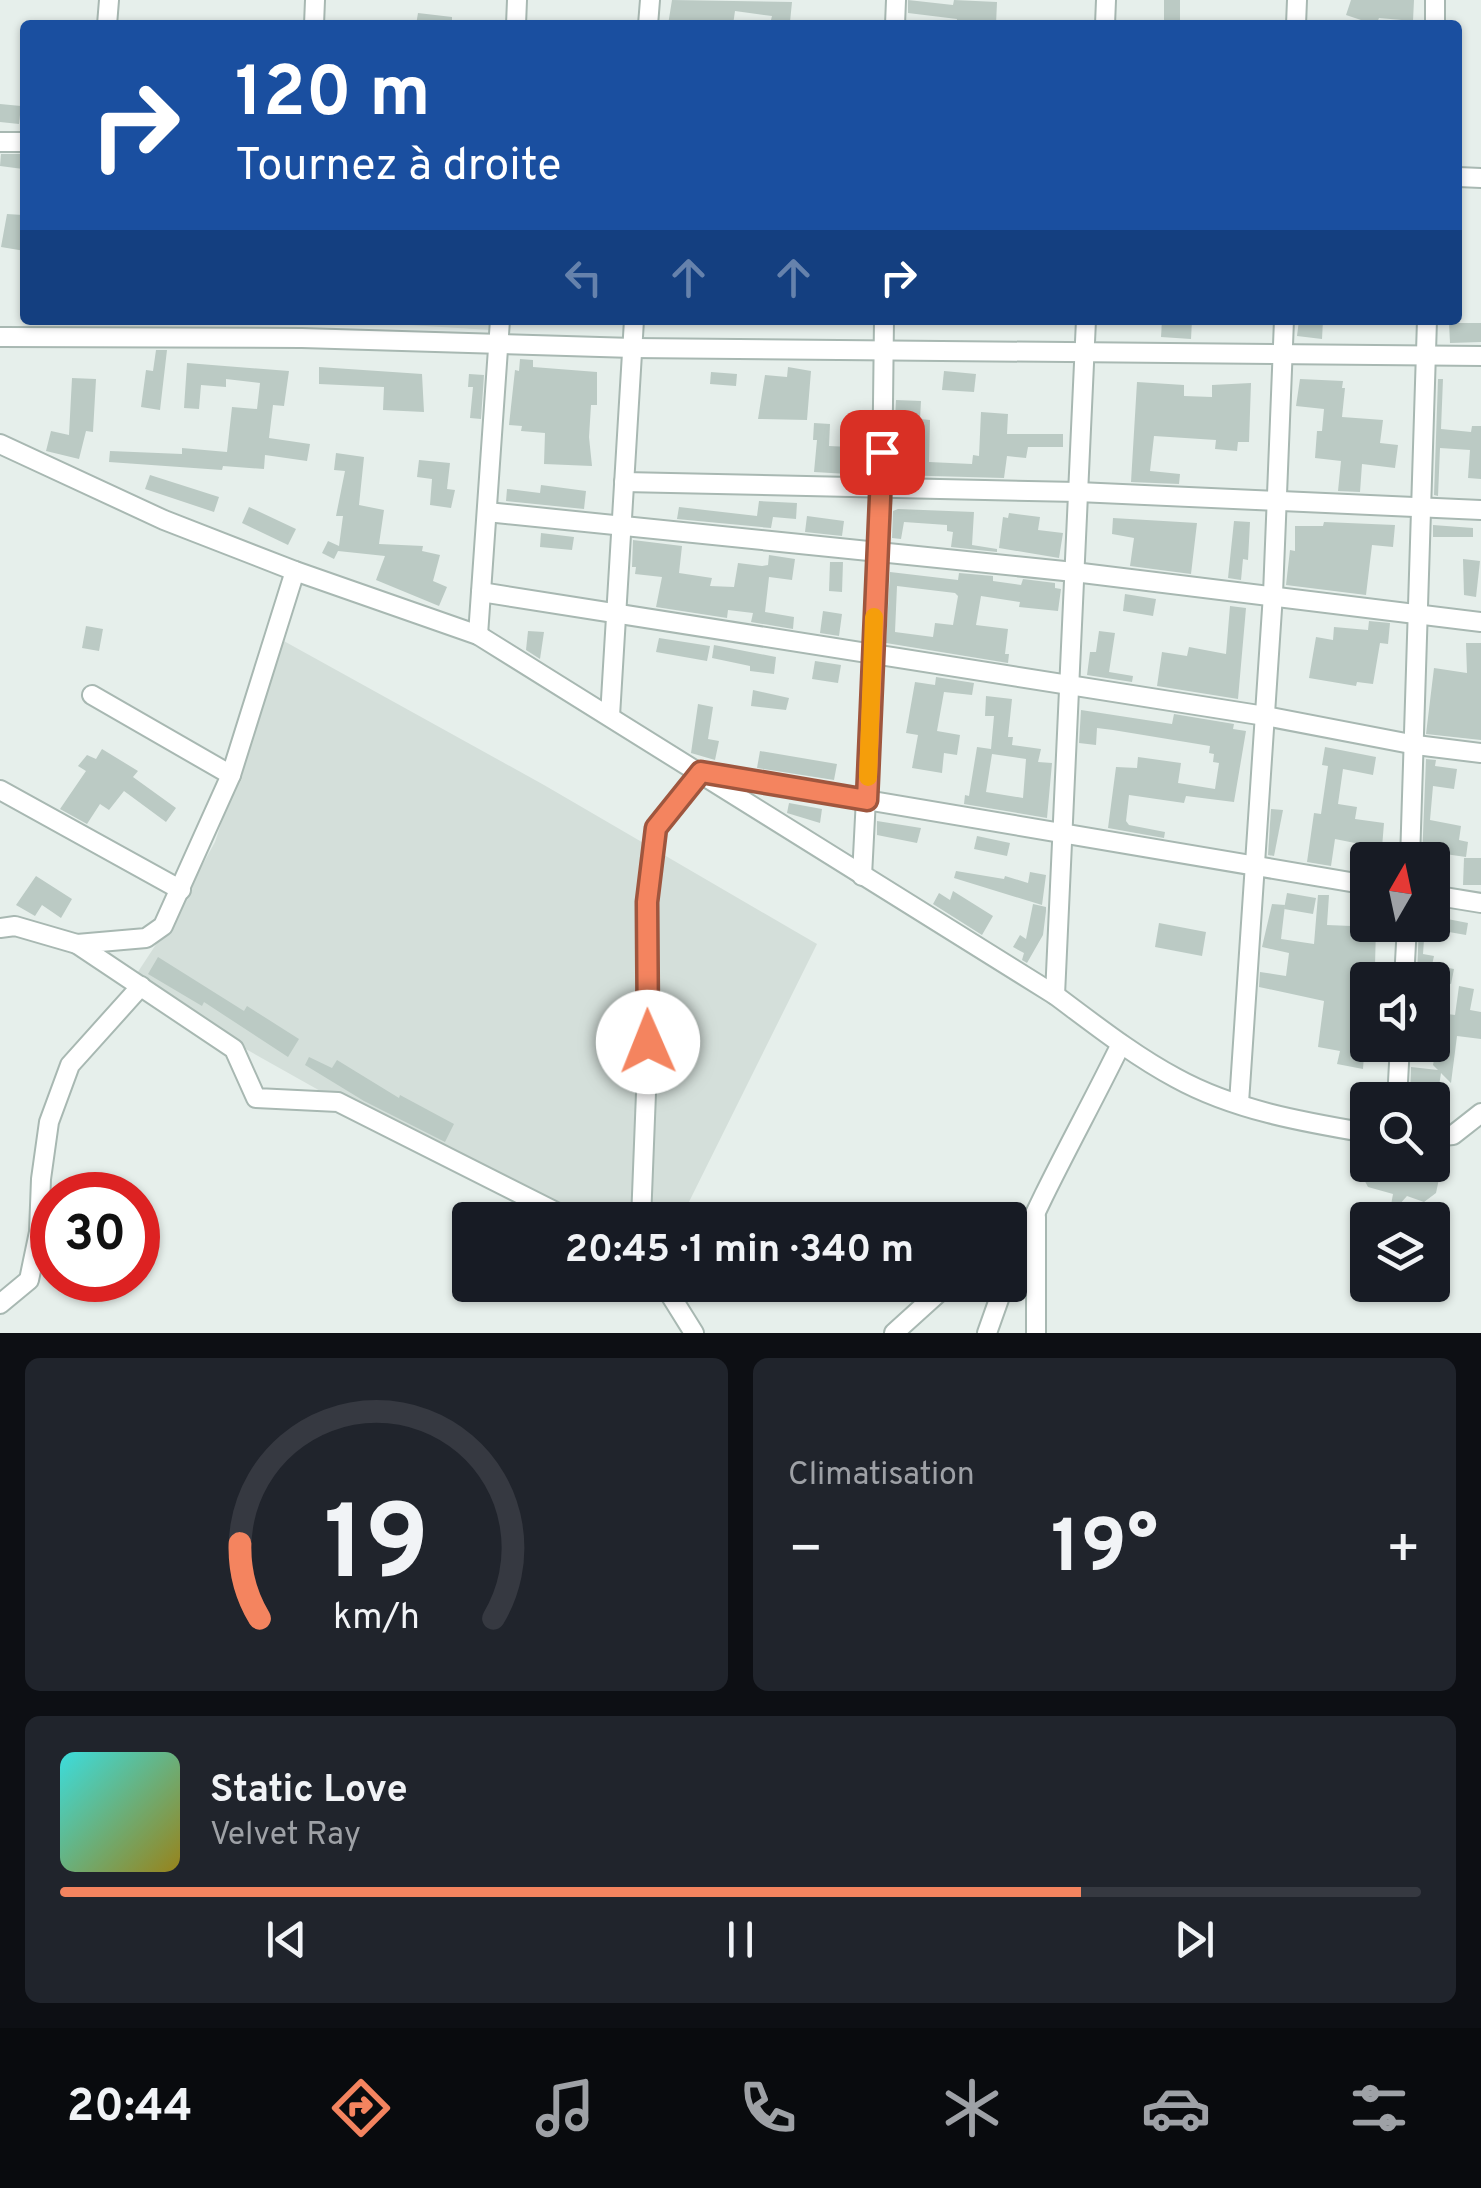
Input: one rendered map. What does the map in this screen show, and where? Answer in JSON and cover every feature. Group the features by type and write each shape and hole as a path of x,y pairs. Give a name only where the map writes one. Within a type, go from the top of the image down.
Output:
{"street":[{"path":"478,635 500,325"},
{"path":"610,716 634,325"},
{"path":"862,876 882,486 884,325"},
{"path":"1055,995 1086,325"},
{"path":"1239,1103 1273,594 1284,325"},
{"path":"1411,842 1427,325"},
{"path":"0,337 87,329 302,329 498,346 1481,356"},
{"path":"0,444 164,520 478,635 1055,995 1120,1044 1178,1080 1285,1118 1350,1131"},
{"path":"624,482 1078,492 1481,510"},
{"path":"488,512 1273,594 1481,622"},
{"path":"77,944 146,938 163,926 231,775 295,571"},
{"path":"481,592 1481,754"},
{"path":"92,695 231,775"},
{"path":"701,772 1350,882"},
{"path":"642,1202 648,1042 647,902 656,828 701,772"},
{"path":"0,790 181,890"},
{"path":"1450,899 1481,904"},
{"path":"0,928 16,926 77,944 234,1049 256,1098 338,1102 536,1202"},
{"path":"0,1304 29,1280 39,1232 49,1122 70,1065 140,986"},
{"path":"1027,1229 1120,1044"},
{"path":"1450,1135 1481,1113"},
{"path":"1027,1215 1036,1207"},
{"path":"1036,1207 1036,1333"},
{"path":"675,1302 694,1333"},
{"path":"894,1333 928,1302"},
{"path":"987,1333 998,1302"}],"shaded area":[{"path":"410,325 490,325 490,330"},
{"path":"282,640 544,785 817,944 689,1202 518,1202 130,984 172,920 215,842"}],"building":[{"path":"672,0 792,2 790,20 771,20 772,16 735,11 734,20 669,20"},
{"path":"908,0 953,5 954,0 997,2 996,20 957,20 908,13"},
{"path":"1164,0 1180,0 1180,20 1164,20"},
{"path":"1351,0 1414,0 1413,20 1361,20 1346,15"},
{"path":"418,13 452,17 452,20 417,20"},
{"path":"0,104 20,106 19,124 0,122"},
{"path":"1,154 20,154 20,169 0,166"},
{"path":"7,214 20,215 20,250 1,247"},
{"path":"1481,323 1481,342 1450,343 1449,325"},
{"path":"1162,325 1192,325 1191,339 1161,337"},
{"path":"1298,325 1323,325 1322,339 1297,336"},
{"path":"156,350 167,350 160,410 141,407 146,370 153,371"},
{"path":"520,359 533,360 533,367 597,372 597,405 591,405 589,437 592,466 544,464 545,433 521,431 522,426 509,425 515,370 519,371"},
{"path":"187,363 289,371 284,406 273,405 269,438 310,444 307,461 265,455 264,469 223,466 222,470 109,462 110,451 182,454 182,448 227,452 232,407 257,409 260,383 226,379 226,387 201,385 199,409 184,408"},
{"path":"319,367 422,374 424,412 383,410 384,387 319,384"},
{"path":"788,367 811,371 807,420 758,419 765,375 787,377"},
{"path":"944,371 976,374 974,392 942,390"},
{"path":"711,372 737,374 736,386 710,384"},
{"path":"469,374 484,375 481,419 470,418 473,387 468,387"},
{"path":"72,378 96,379 93,432 86,431 79,459 46,451 51,431 69,435"},
{"path":"1300,379 1343,381 1342,417 1383,420 1380,443 1398,445 1395,468 1362,464 1360,492 1338,491 1341,461 1315,458 1324,409 1296,406"},
{"path":"1438,379 1443,379 1441,429 1471,432 1472,426 1481,426 1481,479 1468,478 1470,450 1440,448 1438,496 1434,495"},
{"path":"1137,382 1184,385 1184,396 1212,397 1212,385 1251,383 1249,442 1238,442 1237,451 1215,449 1216,440 1154,436 1150,471 1180,474 1179,484 1131,482"},
{"path":"896,400 921,401 920,419 930,420 929,462 972,464 973,455 979,456 981,412 1008,414 1007,434 1063,434 1063,447 1028,447 1026,458 1007,456 1004,478 895,475"},
{"path":"814,423 830,424 829,446 850,447 848,474 814,472"},
{"path":"336,453 364,457 359,505 384,510 379,544 423,546 422,551 440,555 433,581 447,587 439,606 376,580 385,556 338,551 334,559 322,553 328,541 339,546 343,516 336,516 345,471 334,470"},
{"path":"419,460 450,463 447,489 455,490 451,508 430,505 432,479 417,477"},
{"path":"150,475 219,497 214,512 145,489"},
{"path":"541,485 586,491 584,509 506,501 507,489 540,493"},
{"path":"759,501 797,503 796,519 773,517 771,528 677,519 679,507 757,516"},
{"path":"249,507 296,529 288,545 242,523"},
{"path":"893,511 974,512 972,545 997,552 951,547 953,532 947,531 947,525 904,522 901,539 892,538"},
{"path":"1009,513 1040,517 1038,530 1063,533 1059,558 999,548 1003,517 1008,518"},
{"path":"807,516 844,521 842,536 805,532"},
{"path":"1113,518 1197,523 1191,574 1130,566 1134,538 1112,534"},
{"path":"1234,521 1250,522 1248,560 1243,559 1241,580 1228,578"},
{"path":"1324,522 1395,525 1393,547 1372,545 1366,595 1286,585 1290,550 1295,551 1295,526 1323,526"},
{"path":"1433,525 1473,528 1473,537 1433,537"},
{"path":"541,533 574,537 572,550 540,547"},
{"path":"633,540 682,546 679,573 712,578 710,586 734,587 738,563 768,565 769,555 795,559 792,580 769,577 765,612 794,617 793,629 751,622 753,613 728,610 727,618 656,607 662,577 635,574"},
{"path":"1463,559 1480,561 1476,597 1464,595"},
{"path":"830,562 843,562 842,592 829,591"},
{"path":"890,572 958,580 959,573 993,576 993,581 1021,585 1023,579 1055,583 1055,588 1061,589 1058,611 1019,607 1020,602 981,596 976,625 1008,629 1008,663 886,643","holes":["897,586 958,596 953,625 935,623 933,637 895,632"]},
{"path":"1125,594 1156,599 1153,616 1123,611"},
{"path":"1230,606 1246,608 1238,699 1157,686 1162,652 1187,656 1189,647 1226,654"},
{"path":"823,611 842,614 839,636 820,633"},
{"path":"1369,621 1390,623 1388,644 1380,643 1373,684 1357,682 1356,686 1309,678 1316,637 1333,640 1334,627 1368,630"},
{"path":"86,626 103,629 99,651 82,648"},
{"path":"528,631 544,632 540,659 526,650"},
{"path":"1099,631 1115,633 1109,672 1133,676 1132,682 1087,675 1090,652 1096,652"},
{"path":"659,638 710,646 707,661 656,652"},
{"path":"1466,643 1481,643 1481,740 1426,734 1434,668 1467,673"},
{"path":"714,645 776,657 774,674 750,671 750,666 712,658"},
{"path":"815,661 841,665 838,683 812,679"},
{"path":"936,677 974,683 972,695 944,692 937,731 960,735 957,755 944,753 942,773 912,768 918,735 906,733 915,682 935,685"},
{"path":"753,690 789,698 786,710 751,706"},
{"path":"986,696 1012,699 1008,737 1013,737 1012,745 1041,749 1038,762 1052,763 1047,818 964,804 965,795 969,796 977,747 991,749 994,716 985,716","holes":["992,754 1026,759 1023,798 986,792"]},
{"path":"698,704 713,707 708,739 719,741 715,760 691,753"},
{"path":"1081,710 1172,724 1174,714 1234,724 1233,729 1246,731 1234,802 1186,796 1184,803 1129,795 1129,825 1165,832 1164,838 1108,828 1116,767 1137,768 1138,757 1181,763 1178,783 1215,789 1219,763 1213,762 1210,746 1113,730 1097,728 1096,745 1079,743"},
{"path":"1325,747 1376,757 1373,775 1343,769 1338,804 1357,807 1355,819 1384,823 1382,842 1335,839 1331,866 1307,862 1314,813 1321,814 1328,766 1322,765"},
{"path":"102,749 138,771 133,777 176,808 166,822 124,791 109,810 100,804 87,824 60,809 86,771 78,766 87,755 96,759"},
{"path":"760,751 837,764 834,780 757,768"},
{"path":"1426,759 1436,760 1435,766 1457,769 1454,789 1433,786 1430,820 1461,826 1459,840 1468,842 1466,857 1450,855 1450,842 1423,842"},
{"path":"789,803 822,809 820,823 787,813"},
{"path":"1271,809 1283,810 1274,856 1268,855"},
{"path":"877,821 921,828 917,843 877,835"},
{"path":"977,836 1010,843 1007,856 974,849"},
{"path":"1464,858 1481,858 1481,885 1463,885"},
{"path":"956,871 1004,879 1005,876 1028,883 1030,872 1046,875 1042,905 954,878"},
{"path":"36,876 72,899 61,918 42,905 35,916 16,905"},
{"path":"953,891 993,916 982,935 933,904 939,893 950,900"},
{"path":"1287,893 1316,898 1313,914 1284,909"},
{"path":"1318,895 1329,895 1327,925 1350,926 1350,942 1376,942 1375,962 1350,962 1350,1062 1364,1062 1363,1069 1337,1064 1340,1051 1318,1047 1324,1001 1259,987 1260,972 1286,976 1289,953 1262,947 1272,904 1285,905 1281,939 1314,944"},
{"path":"1033,904 1046,907 1046,911 1043,935 1027,963 1022,960 1024,953 1013,947 1020,935 1026,939"},
{"path":"1450,920 1468,923 1466,935 1450,932"},
{"path":"1159,923 1206,932 1202,956 1155,947"},
{"path":"1418,942 1424,942 1423,954 1434,956 1433,962 1418,962"},
{"path":"158,957 244,1011 247,1006 299,1039 288,1057 204,1002 202,1006 148,974"},
{"path":"1459,986 1474,989 1470,1010 1481,1012 1481,1039 1457,1036 1451,1083 1441,1073 1440,1082 1411,1082 1411,1067 1438,1070 1434,1062 1450,1062 1450,1014 1455,1015"},
{"path":"309,1057 332,1068 337,1060 399,1098 400,1095 454,1124 445,1142 364,1101 305,1065"},
{"path":"1365,1182 1438,1182 1436,1193 1424,1202 1407,1196 1402,1202 1392,1202 1393,1194 1368,1187"}],"slow traffic":[{"path":"868,777 874,617"}],"route":[{"path":"648,1042 647,902 656,828 701,772 867,800 882,452"}]}
